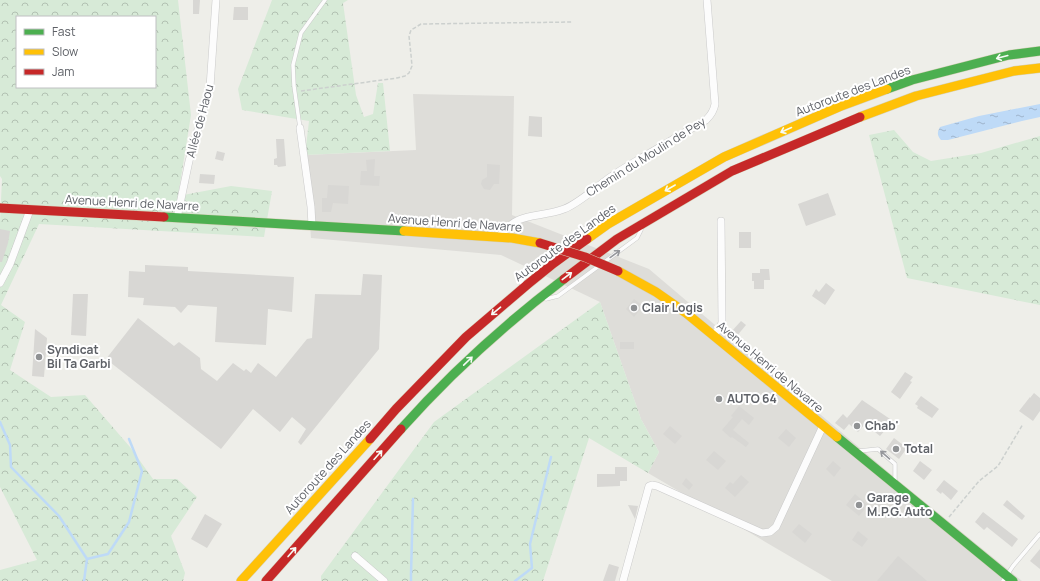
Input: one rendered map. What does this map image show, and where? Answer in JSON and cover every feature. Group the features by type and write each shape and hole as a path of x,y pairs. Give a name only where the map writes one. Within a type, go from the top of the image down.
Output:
{"main road":[{"name":"Autoroute des Landes","path":"241,581 270,552 411,392 466,337 554,263 608,224 724,157 840,106 912,80 1009,55 1040,51"},
{"path":"266,581 427,402 478,351 535,301 617,239 732,171 846,122 916,96 1014,71 1040,68"},
{"name":"Avenue Henri de Navarre","path":"0,208 499,236 540,243 580,255 618,271 656,292 686,313 896,485 1007,579"}],"street":[{"name":"Allée de Haou","path":"177,218 189,161 210,87 215,33 216,0"},
{"name":"Chemin du Moulin de Pey","path":"499,236 517,220 566,208 612,176 706,120 711,115 715,104 707,0"},
{"path":"300,128 311,207 312,226"},
{"path":"0,283 10,264 30,210"},
{"path":"714,335 721,326 722,322 721,221"},
{"path":"624,581 649,486 657,486 762,532 770,532 776,527 823,426"},
{"path":"355,556 384,581"}],"lane":[{"path":"300,128 292,65 301,33 325,0"},
{"path":"854,451 878,449 895,464 896,485"},
{"path":"1007,579 1013,566 1040,534"}],"path":[{"path":"295,92 405,76 409,73 412,66 409,36 411,30 421,24 572,22"},
{"path":"943,524 979,481 998,466 1023,424"}],"shaded area":[{"path":"413,94 514,96 512,215 649,269 900,482 1022,581 832,581 648,473 659,452 641,419 600,302 501,255 311,238 305,155 416,150"}],"green space":[{"path":"0,0 178,0 191,115 178,196 231,186 272,191 264,237 39,224 1,305 25,322 10,370 51,397 85,395 130,447 153,479 177,479 197,497 171,536 185,573 183,581 0,581 0,570 37,560 0,487 0,222 2,179 0,176"},
{"path":"272,0 348,0 343,3 356,95 364,117 373,114 378,83 383,83 390,151 305,155 309,121 242,110 238,89"},
{"path":"894,130 913,152 931,161 981,153 1040,136 1040,305 907,278 869,135"},
{"path":"600,302 641,419 659,452 648,473 589,438 543,581 321,581 321,576 434,422"}],"water":[{"path":"1040,104 1040,117 948,140 941,140 938,135 940,127 979,116"}],"building":[{"path":"193,0 200,0 199,14 193,14"},
{"path":"234,7 248,7 248,20 233,20"},
{"path":"529,116 542,117 542,137 528,136"},
{"path":"276,139 284,139 286,166 278,167 277,165 274,165 274,159 277,158"},
{"path":"217,151 225,153 223,161 215,159"},
{"path":"375,159 374,176 380,176 379,186 360,185 361,171 367,171 366,160"},
{"path":"487,164 500,165 499,184 494,184 490,190 484,189 481,184 482,180 487,177"},
{"path":"200,174 215,175 214,184 199,183"},
{"path":"328,185 349,186 348,204 333,203 331,212 322,212 322,198 327,198"},
{"path":"828,193 836,215 806,226 798,204"},
{"path":"0,229 10,231 2,262 0,262"},
{"path":"739,232 751,232 751,248 739,248"},
{"path":"145,265 188,267 188,271 294,277 292,312 268,309 266,345 215,342 217,307 188,305 181,313 175,307 143,305 144,298 128,297 129,271 145,272"},
{"path":"760,269 769,269 770,280 764,280 764,289 754,289 752,273 760,273"},
{"path":"363,274 382,275 379,349 301,445 298,442 306,429 292,417 280,432 253,409 221,449 106,359 138,318 174,346 179,342 200,358 201,369 217,381 233,363 244,371 246,369 251,373 258,363 276,377 307,339 312,338 315,294 361,295"},
{"path":"826,283 835,290 825,305 812,296 816,289 819,292"},
{"path":"73,294 88,294 86,336 71,335"},
{"name":"Clair Logis","path":"634,299 643,306 634,317 626,309"},
{"path":"741,321 746,325 736,337 731,332"},
{"name":"Syndicat Bil Ta Garbi","path":"35,329 47,338 44,377 32,376"},
{"path":"620,342 634,342 634,349 620,349"},
{"path":"905,372 913,377 910,381 912,382 900,399 891,392"},
{"path":"1034,393 1040,398 1040,411 1033,421 1019,411"},
{"path":"921,396 939,409 932,418 917,408 918,406 915,404"},
{"path":"862,400 893,421 880,436 865,424 858,432 849,424 844,430 835,423 843,414 847,418"},
{"path":"739,406 754,418 749,425 742,419 733,430 749,443 746,447 732,437 731,438 722,430 733,417 731,416"},
{"path":"670,426 682,436 675,444 663,434"},
{"path":"786,429 796,438 789,447 778,438"},
{"name":"Total","path":"894,438 907,448 899,459 886,449"},
{"path":"714,451 726,461 718,470 706,460"},
{"path":"833,461 841,468 834,477 826,469"},
{"path":"920,461 932,470 924,480 913,471"},
{"path":"615,467 627,467 627,481 620,481 620,486 597,487 597,474 615,474"},
{"path":"741,475 749,482 735,497 725,488 730,482 733,484"},
{"path":"686,478 693,485 689,490 682,484"},
{"path":"944,480 958,491 951,500 942,492 941,494 936,490"},
{"name":"Garage M.P.G. Auto","path":"855,494 868,505 859,516 846,505"},
{"path":"876,494 884,500 879,507 871,500"},
{"path":"1007,500 1025,516 1022,520 1003,505"},
{"path":"628,505 638,506 635,519"},
{"path":"983,512 1018,539 1012,547 987,527 984,530 975,522"},
{"path":"205,514 222,524 207,548 191,539"},
{"path":"799,524 812,534 805,543 792,532"},
{"path":"858,531 868,539 862,547 852,540"},
{"path":"1040,549 1040,569 1030,561"},
{"path":"898,556 927,581 877,581"},
{"path":"609,564 619,567 615,581 603,581"}],"waterway":[{"path":"0,422 10,445 11,467 59,516 87,559 84,581"},
{"path":"87,559 108,554 129,522 142,471 129,439"},
{"path":"515,581 532,568 530,544 551,457"},
{"path":"411,581 413,499"}],"traffic: fast":[{"path":"887,89 912,80 1009,55 1040,51"},
{"path":"164,217 404,231"},
{"path":"401,429 479,350 564,279"},
{"path":"837,437 1013,581"}],"traffic: slow":[{"path":"860,117 916,96 1014,71 1040,68"},
{"path":"587,239 608,224 724,157 841,106 887,89"},
{"path":"404,231 512,238 540,243"},
{"path":"618,271 656,292 686,313 837,437"},
{"path":"241,581 370,439"}],"traffic: jam":[{"path":"564,279 617,239 732,171 860,117"},
{"path":"0,208 164,217"},
{"path":"370,439 396,409 466,337 528,284 587,239"},
{"path":"540,243 585,257 618,271"},
{"path":"266,581 401,429"}],"place":[{"name":"Clair Logis","path":"634,308"},
{"name":"Syndicat Bil Ta Garbi","path":"39,357"},
{"name":"AUTO 64","path":"719,399"},
{"name":"Chab'","path":"857,426"},
{"name":"Total","path":"896,449"},
{"name":"Garage M.P.G. Auto","path":"859,505"}]}
